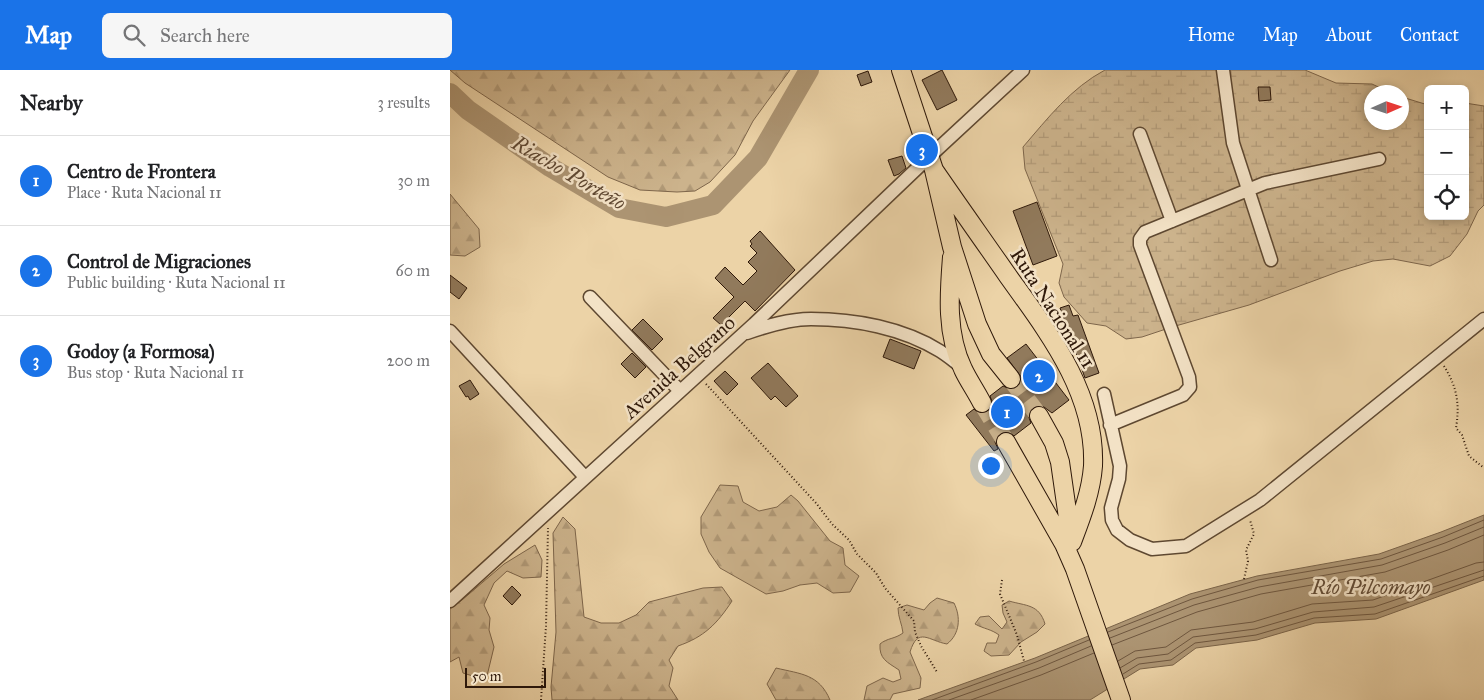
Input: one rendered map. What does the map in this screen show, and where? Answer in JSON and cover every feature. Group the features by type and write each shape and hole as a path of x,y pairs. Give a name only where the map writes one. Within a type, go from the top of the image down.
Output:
{"highway":[{"name":"Ruta Nacional 11","path":"901,70 931,163 952,247 977,324 991,354 1011,379"},
{"name":"Ruta Nacional 11","path":"931,163 1072,372 1086,410 1091,437 1093,466 1088,498 1072,542"},
{"name":"Ruta Nacional 11","path":"952,247 950,286 952,335 962,367 982,403"},
{"name":"Ruta Nacional 11","path":"1039,416 1054,443 1060,462 1075,569"},
{"name":"Ruta Nacional 11","path":"1006,442 1064,544 1075,569 1121,700"}],"street":[{"name":"Avenida Belgrano","path":"450,601 931,163 1023,70"},
{"path":"1223,70 1233,144 1271,260"},
{"path":"1140,134 1172,221"},
{"path":"1110,425 1183,395 1190,387 1189,378 1140,245 1140,239 1145,232 1248,188 1379,159"},
{"path":"590,297 680,391"},
{"path":"742,334 772,325 809,319 847,321 892,330 918,339 941,351 962,367"},
{"path":"1104,394 1120,466 1119,479 1110,508 1112,520 1117,530 1130,540 1152,549 1186,546 1246,509 1484,320"},
{"path":"450,331 586,477"}],"path":[{"path":"1438,356 1448,372 1458,399 1456,428 1462,435 1468,456 1484,468"},
{"path":"697,375 816,502 832,524 849,540 857,554 876,573 885,588 914,621 915,632 921,646 937,672"},
{"path":"1244,579 1248,561 1246,550 1254,534 1246,509"},
{"path":"541,700 546,626 549,510"},
{"path":"1002,580 1000,594 1018,635 1024,662"}],"green space":[{"path":"450,70 790,70 753,121 735,155 710,182 695,191 677,192 640,190 608,177 465,83"},
{"path":"1105,70 1305,70 1336,83 1374,85 1364,85 1364,130 1409,130 1409,99 1424,104 1424,220 1469,220 1469,104 1484,106 1484,205 1478,211 1467,234 1450,256 1430,266 1393,259 1373,261 1340,271 1249,305 1142,337 1126,339 1106,326 1087,323 1064,297 1059,283 1063,264 1025,169 1023,147 1071,95"},
{"path":"450,194 479,229 480,247 465,256 450,255"},
{"path":"720,485 738,486 743,502 759,511 777,507 791,495 830,541 843,548 845,565 859,576 850,592 833,593 817,583 800,585 766,594 720,568 709,552 701,534 701,517"},
{"path":"563,517 575,529 584,617 601,623 619,623 636,615 649,602 703,588 722,587 732,601 709,629 678,646 669,660 673,668 669,686 678,700 552,700 551,687 556,632 553,533"},
{"path":"535,545 542,560 541,577 523,578 507,571 494,583 484,605 490,618 489,630 494,647 486,680 463,673 459,657 450,662 450,609 504,564"},
{"path":"937,598 954,603 958,614 958,625 955,635 947,644 920,637 913,644 910,652 921,678 920,688 893,694 890,700 864,700 867,686 883,678 893,682 901,679 899,670 882,657 880,649 880,644 903,633 898,608 907,605 924,610"},
{"path":"1009,601 1035,609 1045,624 1037,632 1021,642 1009,655 991,656 984,651 987,643 996,643 999,635 975,624 980,617 989,616 1002,629 1007,622 1002,605"},
{"path":"776,668 808,676 815,680 826,691 830,700 776,700 767,684"}],"water":[{"name":"Río Pilcomayo","path":"1484,515 1484,580 1376,619 1315,623 1257,640 1196,648 1173,665 1140,669 1090,700 918,700 1035,658 1190,594 1257,576 1379,554"}],"building":[{"path":"942,70 957,100 937,110 922,80"},
{"path":"868,71 872,82 861,86 857,75"},
{"path":"1258,87 1270,87 1271,100 1259,101"},
{"path":"902,156 906,168 894,176 888,160"},
{"path":"1037,202 1057,256 1033,265 1013,211"},
{"path":"760,231 795,270 755,311 745,301 721,325 713,318 734,297 715,278 725,267 743,285 757,271 748,262 757,253 750,246 752,244 750,241"},
{"path":"450,275 467,288 459,299 450,292"},
{"path":"1069,305 1073,316 1078,315 1099,373 1085,378 1060,308"},
{"path":"643,319 663,339 652,350 632,330"},
{"path":"890,339 921,351 914,369 883,357"},
{"path":"1026,344 1069,400 1052,413 1039,405 1033,407 1028,415 1031,423 1014,436 1007,431 1000,433 995,442 998,449 994,451 966,415 974,409 981,414 987,412 993,404 990,396 1003,386 1012,390 1018,387 1021,377 1007,358"},
{"path":"632,353 646,367 635,378 621,364"},
{"path":"768,363 798,396 786,407 775,396 771,400 751,378"},
{"path":"725,371 738,384 727,395 714,381"},
{"path":"470,380 479,394 470,400 459,386"},
{"path":"512,586 521,595 512,605 503,596"}],"waterway":[{"name":"Riacho Porteño","path":"450,93 468,110 550,167 619,208 666,217 713,205 758,158 809,70"}],"tunnel":[{"path":"1011,379 1039,416"},
{"path":"982,403 1006,442"}],"place":[{"name":"Godoy (a Formosa)","path":"922,150"},
{"name":"Control de Migraciones","path":"1039,376"},
{"name":"Centro de Frontera","path":"1007,412"}]}
